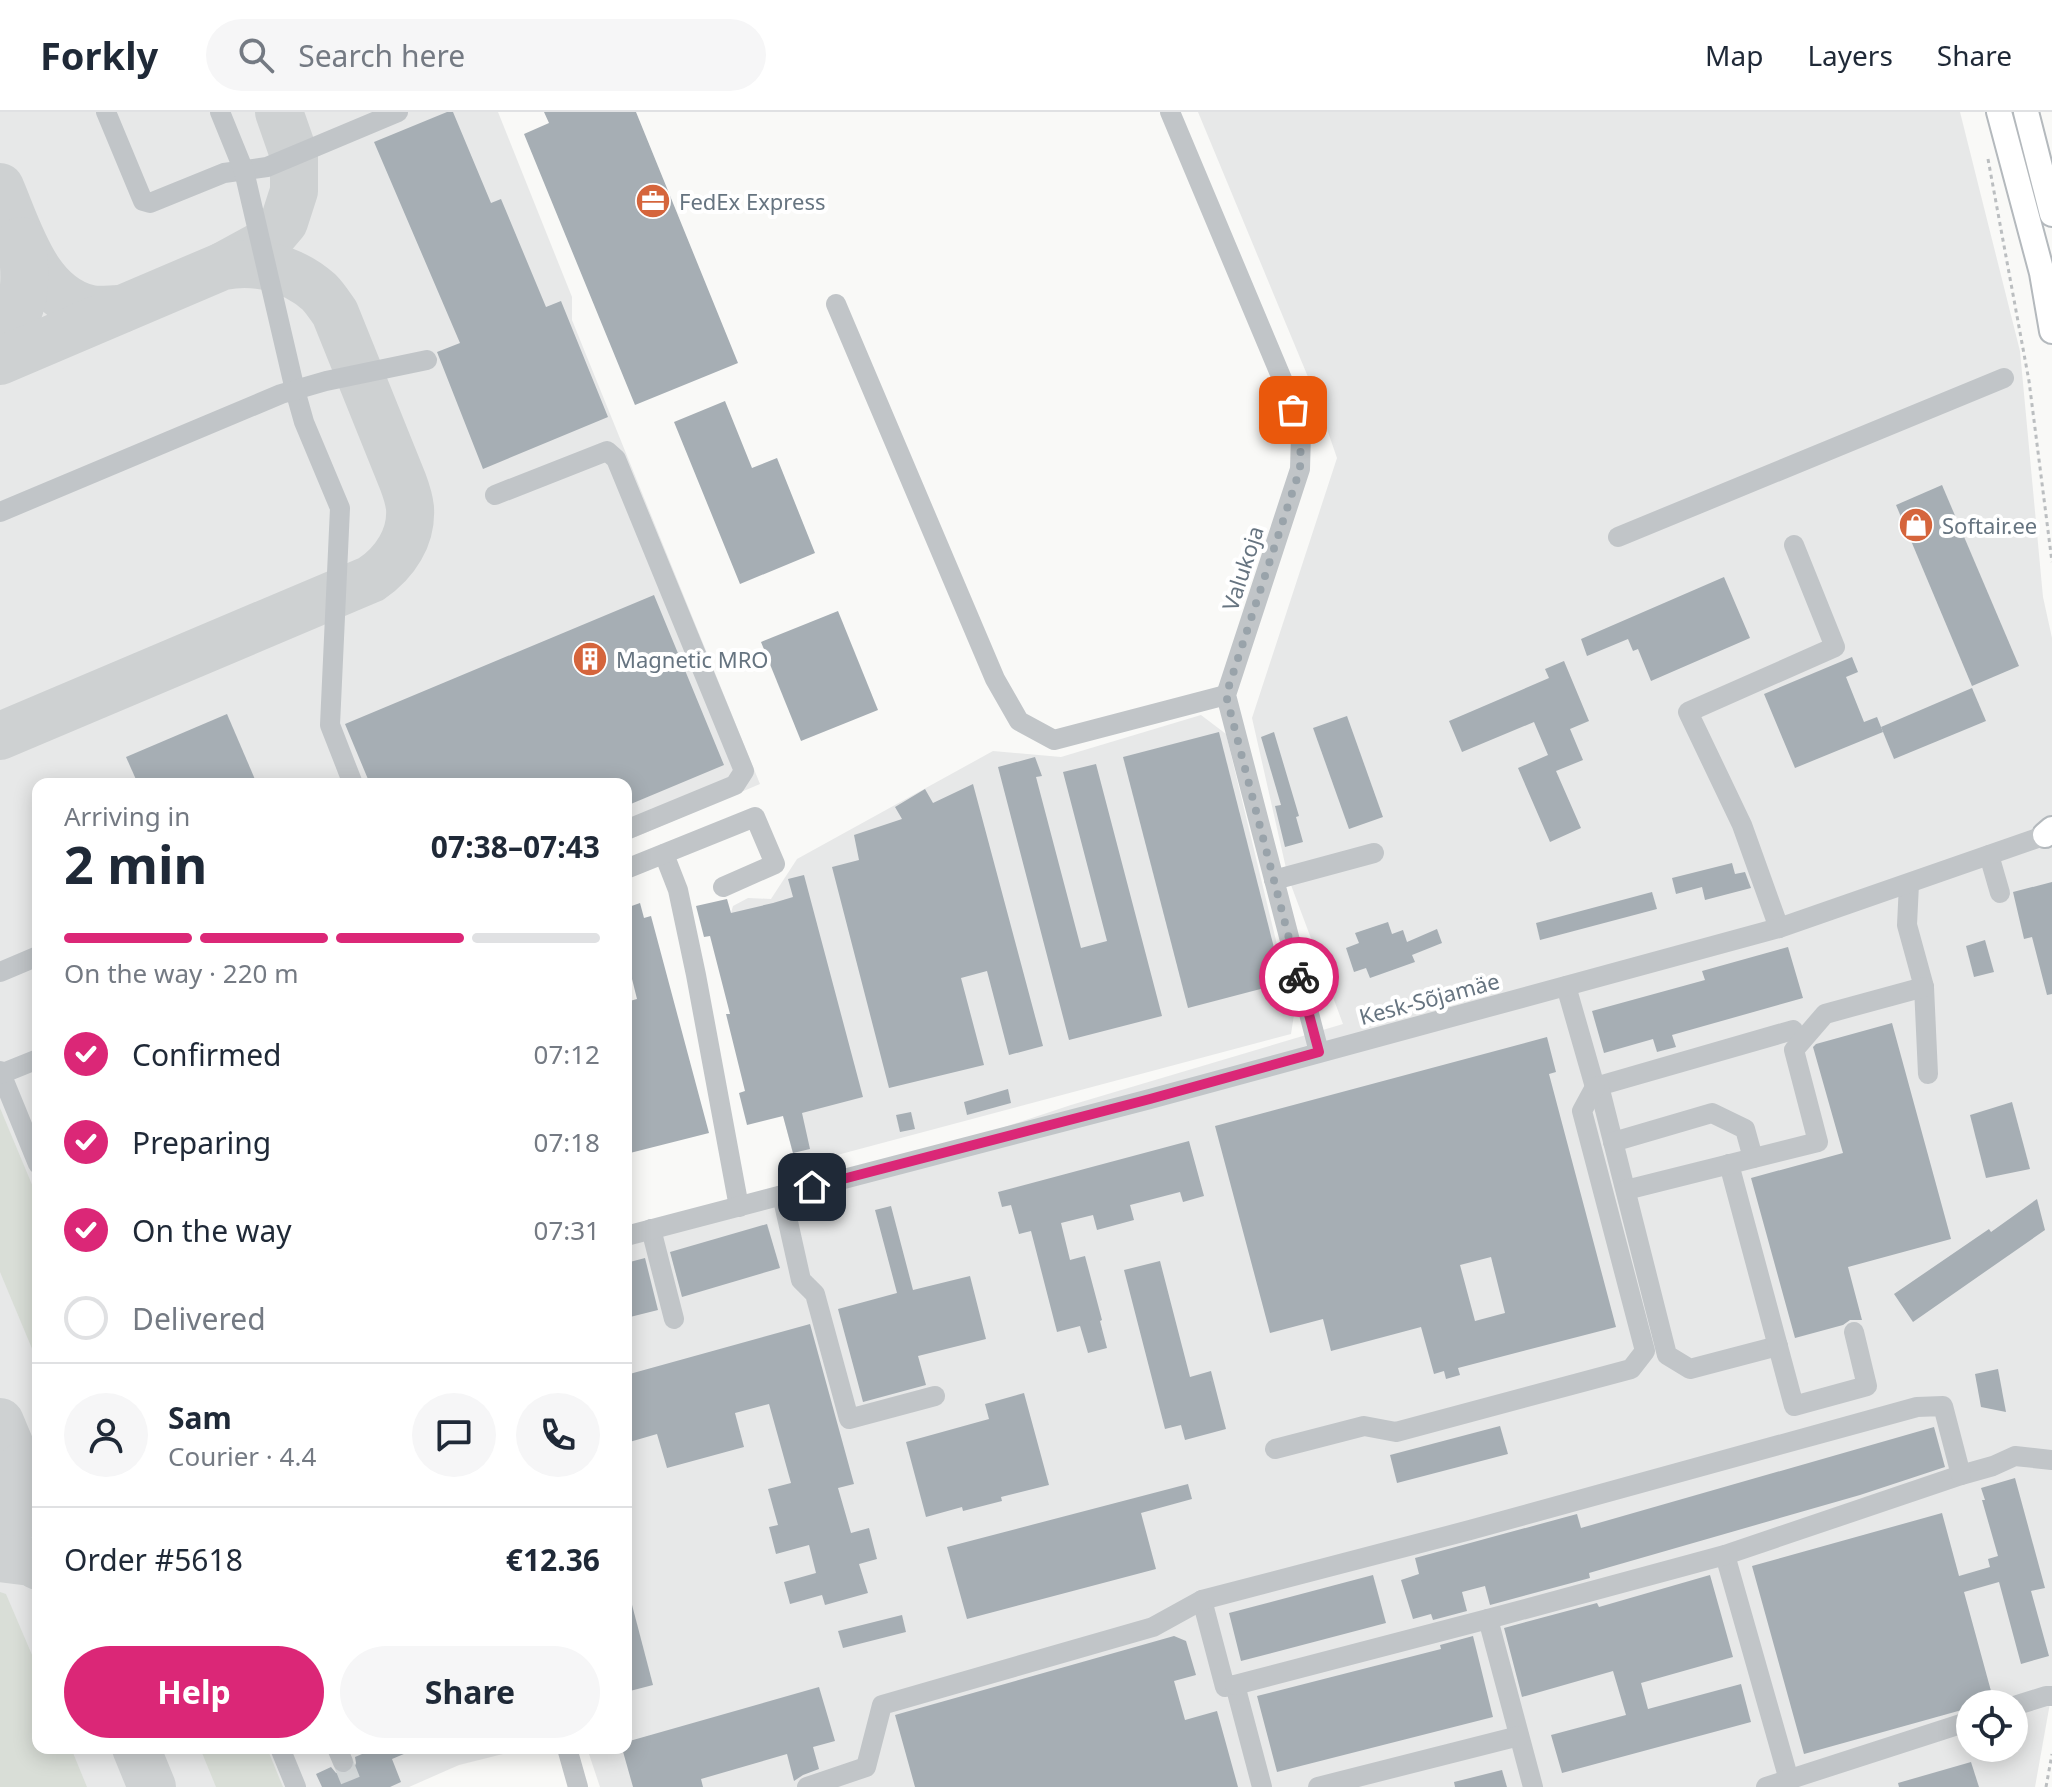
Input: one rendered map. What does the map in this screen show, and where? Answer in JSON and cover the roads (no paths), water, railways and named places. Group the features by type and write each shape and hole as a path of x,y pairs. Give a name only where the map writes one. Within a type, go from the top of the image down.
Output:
{"main road":[{"path":"1999,112 2042,273 2052,331"},
{"path":"2026,112 2052,214"}],"street":[{"path":"106,112 146,203 224,173 267,167 398,112"},
{"path":"220,112 244,171 304,422 340,508 330,725 351,778"},
{"name":"Valukoja","path":"1170,112 1285,386 1301,435 1300,469 1226,695"},
{"path":"836,304 995,679 1019,721 1054,740 1226,695 1319,1052"},
{"path":"0,512 295,390 427,360"},
{"path":"1618,537 2004,378"},
{"path":"495,495 607,451 616,459 744,771 735,785 632,828"},
{"path":"1779,928 1742,825 1688,712 1835,647 1794,545"},
{"path":"632,867 755,817 775,864 723,887"},
{"name":"Kesk-Sõjamäe","path":"632,1234 1150,1099 1779,928 2050,832"},
{"path":"1274,880 1374,853"},
{"path":"664,854 678,890 739,1207"},
{"path":"1989,855 2000,893"},
{"path":"1909,884 1907,925 1924,987 1928,1074"},
{"path":"0,972 32,959"},
{"path":"1566,986 1613,1142 1667,1355 1690,1369 1778,1346"},
{"path":"1626,1190 1818,1142 1794,1050 1825,1014 1924,987"},
{"path":"1275,1449 1364,1426 1396,1432 1631,1369 1645,1351 1582,1111 1597,1086 1793,1030"},
{"path":"32,1061 1,1073 32,1149"},
{"path":"1613,1142 1712,1113 1745,1129 1753,1158"},
{"path":"1729,1164 1794,1406 1867,1386 1854,1332"},
{"path":"782,1195 801,1280 815,1294 849,1419 935,1396"},
{"path":"651,1229 674,1319"},
{"path":"807,1787 866,1767 882,1705 1153,1627 1202,1600 1917,1407 1943,1406 1961,1475"},
{"path":"1202,1600 1225,1687 1725,1555 2015,1456 2052,1460"},
{"path":"1725,1555 1789,1780"},
{"path":"1488,1619 1533,1787"},
{"path":"1235,1685 1262,1787"},
{"path":"2028,1702 2052,1696"},
{"path":"1766,1787 1956,1726"},
{"path":"1318,1787 1519,1736"},
{"path":"282,1754 296,1787"},
{"path":"569,1754 578,1787"}],"tunnel":[{"path":"343,1762 353,1787"}],"place":[{"name":"FedEx Express","path":"653,201"},
{"name":"Softair.ee","path":"1916,525"},
{"name":"Magnetic MRO","path":"590,659"}]}
